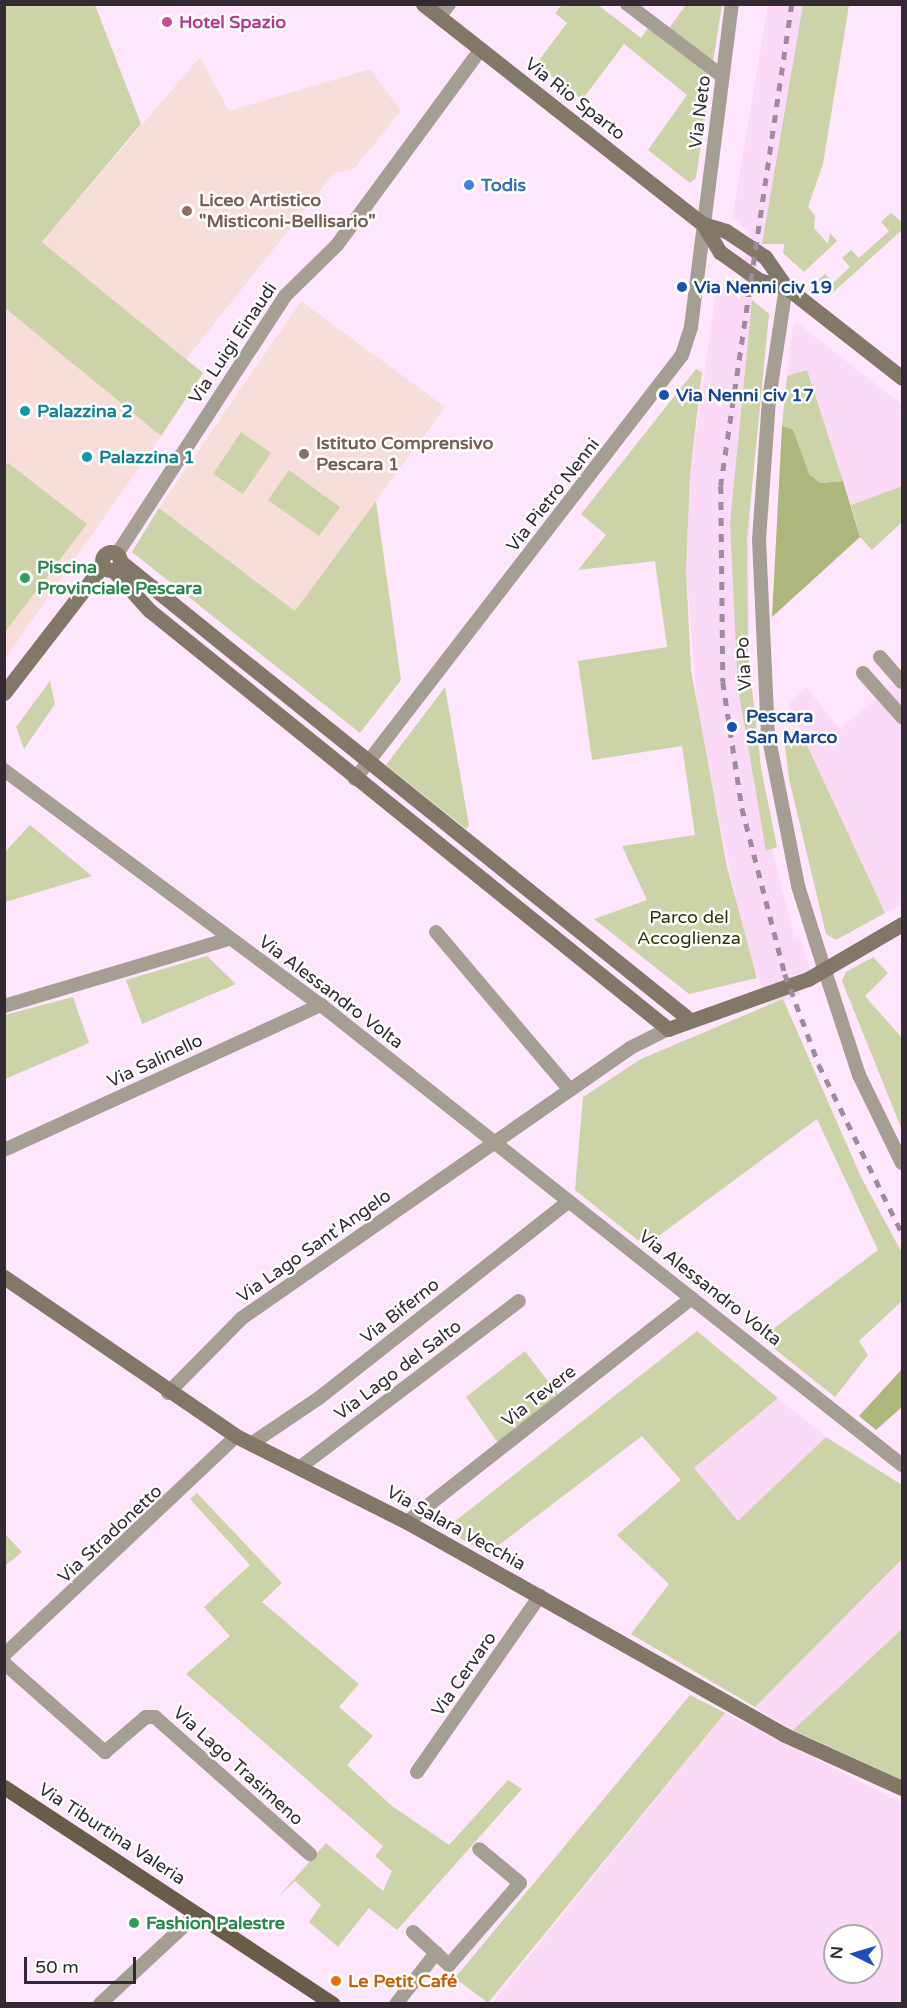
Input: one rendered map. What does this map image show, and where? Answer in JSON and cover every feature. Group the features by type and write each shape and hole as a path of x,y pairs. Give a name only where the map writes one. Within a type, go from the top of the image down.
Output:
{"main road":[{"name":"Via Tiburtina Valeria","path":"4,1787 333,2004"}],"street":[{"name":"Via Rio Sparto","path":"423,4 703,224 720,252 759,280 786,287"},
{"path":"439,17 449,4"},
{"path":"627,4 722,76"},
{"name":"Via Neto","path":"703,224 732,4"},
{"name":"Via Luigi Einaudi","path":"113,563 286,295 337,245 481,49"},
{"name":"Via Rio Sparto","path":"703,224 726,231 765,257 786,287 903,378"},
{"name":"Via Pietro Nenni","path":"355,779 676,367 691,327 703,224"},
{"name":"Via Po","path":"786,287 762,476 761,659 777,792 824,968 859,1075 903,1163"},
{"path":"4,693 113,563"},
{"path":"113,563 369,762 690,1020"},
{"path":"113,563 149,610 355,779 668,1029"},
{"path":"880,657 903,682"},
{"path":"863,673 903,717"},
{"name":"Via Alessandro Volta","path":"4,770 321,1005 903,1465"},
{"path":"493,1143 570,1090 668,1029 804,981 903,924"},
{"path":"436,932 570,1090"},
{"name":"Via Alessandro Volta","path":"4,1006 229,939"},
{"name":"Via Salinello","path":"4,1150 321,1005"},
{"name":"Via Lago Sant'Angelo","path":"168,1393 242,1318 493,1143"},
{"name":"Via Biferno","path":"251,1444 569,1201"},
{"name":"Via Salara Vecchia","path":"4,1277 168,1393 236,1436 407,1522 785,1734 903,1788"},
{"name":"Via Tevere","path":"407,1522 692,1298"},
{"name":"Via Lago del Salto","path":"299,1468 519,1301"},
{"name":"Via Stradonetto","path":"4,1655 236,1436"},
{"name":"Via Cervaro","path":"417,1772 540,1596"},
{"name":"Via Lago Trasimeno","path":"4,1663 105,1752 146,1717 155,1717 310,1854"},
{"path":"413,1932 450,1965 520,1883 479,1849"},
{"path":"100,2004 197,1914"},
{"path":"396,2004 436,1953"}],"shaded area":[{"path":"768,5 820,5 784,244 762,244 752,300 769,314 751,472 748,654 761,768 777,847 772,849 795,938 800,936 810,970 794,976 800,995 769,1007 745,941 699,726 686,570 690,474 717,285 739,286 749,231 732,218"},
{"name":"Liceo Artistico \"Misticoni-Bellisario\"","path":"200,57 229,111 370,69 401,111 354,169 334,173 186,359 42,242"},
{"name":"Istituto Comprensivo Pescara 1","path":"301,301 445,407 295,611 159,508"},
{"path":"5,308 161,436 5,659"},
{"path":"798,323 902,405 902,486 851,505 807,370 787,376 793,326"},
{"path":"902,676 902,904 885,913 788,705 806,687 840,729"},
{"path":"778,1398 826,1437 738,1522 694,1468"},
{"path":"902,1559 902,1629 793,1730 755,1707"},
{"path":"725,1713 902,1803 902,2003 491,2004"}],"green space":[{"path":"4,5 95,5 141,124 42,242 203,373 161,436 5,308"},
{"path":"562,5 598,5 641,38 648,28 711,77 696,178 690,183 648,150 687,95 624,44 582,100 536,64 567,23 555,13"},
{"path":"686,5 722,5 713,61 669,28"},
{"path":"803,5 849,5 823,164 808,207 815,216 814,228 828,244 830,233 837,241 804,272 783,253 784,244 762,244"},
{"path":"891,213 902,222 902,230 830,295 816,282 825,274 833,283 850,267 842,258 851,250 859,258 889,231 881,222"},
{"path":"752,300 769,314 747,539 748,654 761,768 777,847 766,851 738,688 730,523"},
{"name":"Parco del Accoglienza","path":"696,369 702,372 690,474 686,570 691,670 727,867 757,978 689,994 594,919 647,900 622,846 695,835 682,746 592,760 578,661 667,647 655,561 578,570 606,535 581,514"},
{"path":"807,370 843,481 819,483 809,474 782,426 787,376"},
{"path":"782,426 793,430 809,474 820,483 843,481 860,537 772,617"},
{"path":"241,432 271,453 243,494 213,474"},
{"name":"Piscina Provinciale Pescara","path":"8,463 87,524 5,632 4,468"},
{"path":"289,470 340,507 319,536 268,500"},
{"path":"902,486 902,522 872,550 860,537 851,505"},
{"path":"376,501 401,680 360,733 132,552 159,508 295,611"},
{"path":"50,681 55,704 24,749 16,727"},
{"path":"445,687 469,826 466,829 386,765"},
{"path":"800,730 885,913 836,940 826,934 789,779 784,738"},
{"path":"30,825 92,876 5,902 5,852"},
{"path":"207,956 236,984 142,1024 126,980"},
{"path":"873,957 888,973 865,996 902,1038 902,1130 842,981 846,972"},
{"path":"73,997 89,1043 5,1079 5,1015"},
{"path":"783,999 861,1177 902,1253 902,1301 859,1341 868,1355 835,1397 761,1338 878,1250 817,1119 645,1246 575,1190 583,1097 641,1059"},
{"path":"697,1331 778,1398 694,1468 738,1521 826,1437 902,1485 902,1559 755,1707 631,1634 669,1584 617,1535 681,1480 642,1436 487,1554 445,1529"},
{"path":"525,1351 560,1397 498,1443 466,1397"},
{"path":"902,1369 902,1407 876,1430 859,1416"},
{"path":"197,1493 282,1583 262,1602 359,1684 339,1707 373,1736 347,1765 392,1806 449,1845 508,1780 522,1789 397,1930 369,1908 338,1947 309,1922 321,1905 295,1881 278,1897 326,1843 383,1891 392,1871 375,1856 383,1846 186,1674 230,1636 204,1607 250,1565 190,1499"},
{"path":"4,1533 22,1552 5,1566 4,1566"},
{"path":"902,1629 902,1780 793,1730"},
{"path":"690,1695 725,1713 488,2003 455,1978"}],"railway":[{"path":"792,4 721,486 723,682 742,808 785,974 819,1065 902,1233"}],"place":[{"name":"Hotel Spazio","path":"167,22"},
{"name":"Todis","path":"469,185"},
{"name":"Liceo Artistico \"Misticoni-Bellisario\"","path":"187,211"},
{"name":"Via Nenni civ 19","path":"682,287"},
{"name":"Via Nenni civ 17","path":"664,395"},
{"name":"Palazzina 2","path":"25,411"},
{"name":"Istituto Comprensivo Pescara 1","path":"304,454"},
{"name":"Palazzina 1","path":"87,457"},
{"name":"Piscina Provinciale Pescara","path":"25,578"},
{"name":"Pescara San Marco","path":"732,727"},
{"name":"Fashion Palestre","path":"134,1923"},
{"name":"Le Petit Café","path":"336,1981"}]}
